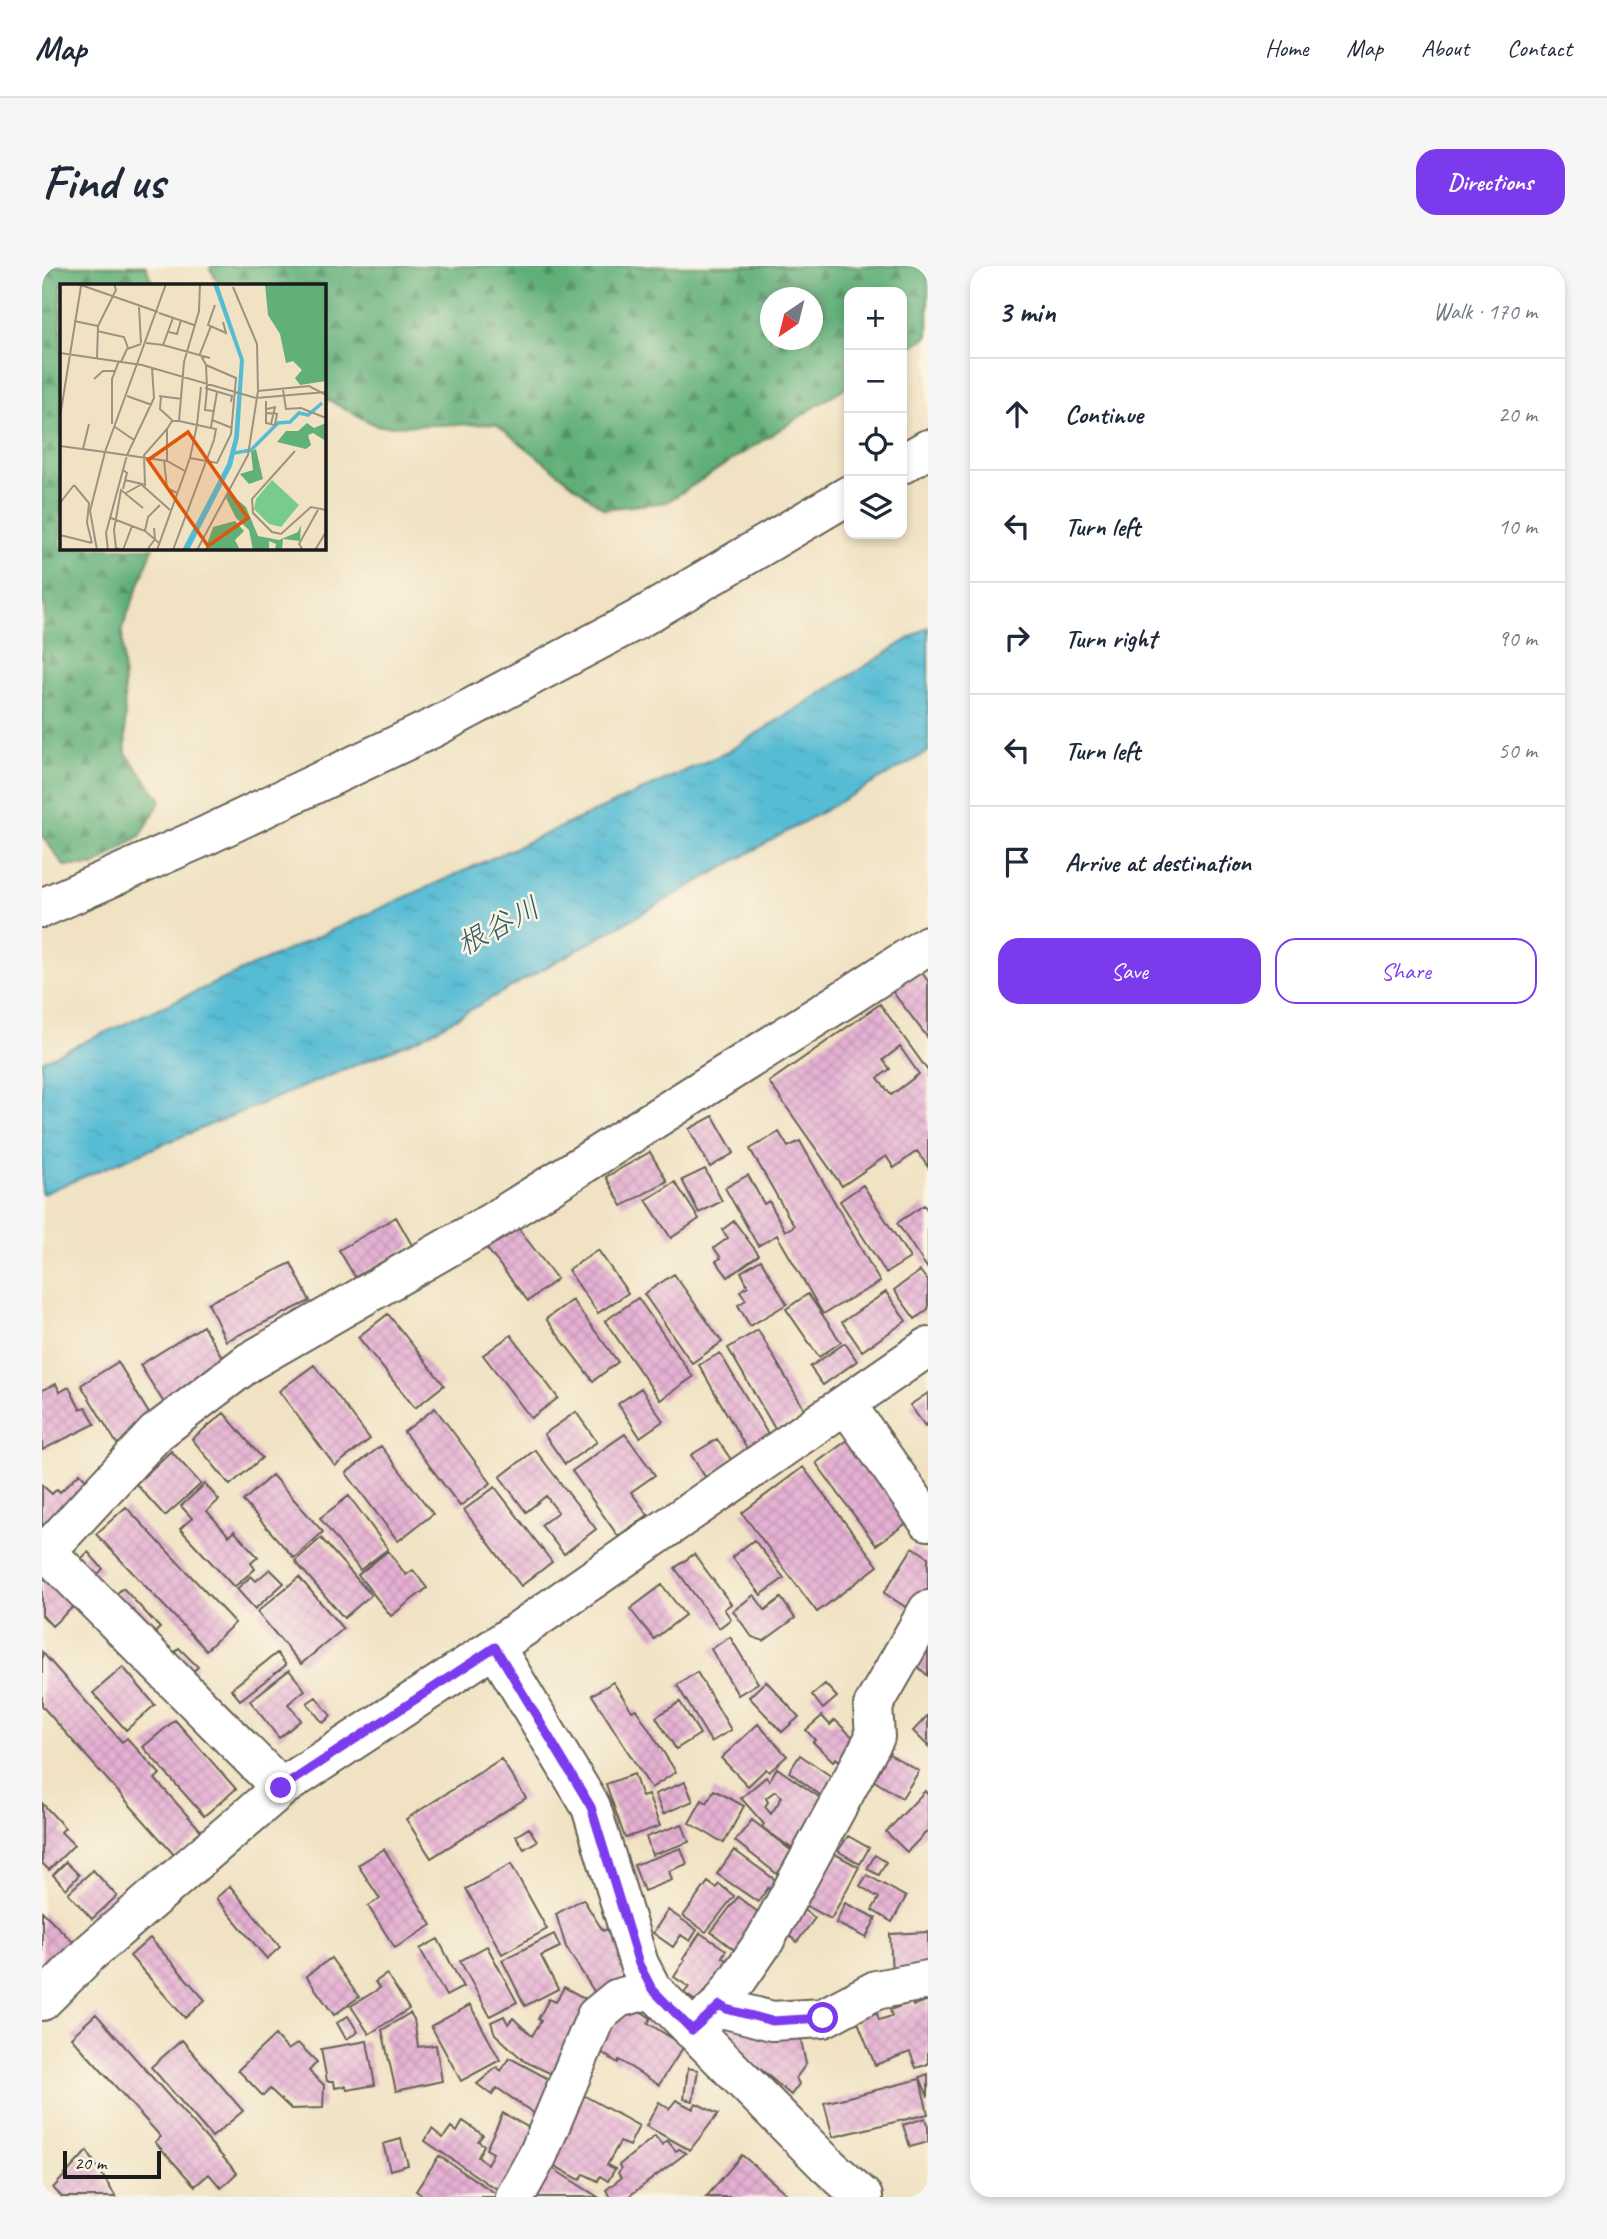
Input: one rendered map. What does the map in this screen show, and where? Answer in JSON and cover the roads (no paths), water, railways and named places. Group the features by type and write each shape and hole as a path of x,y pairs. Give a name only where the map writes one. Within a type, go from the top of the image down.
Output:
{"street":[{"path":"907,461 928,449"},
{"path":"42,908 201,838 435,727 635,621 844,498"},
{"path":"281,1788 43,1551 156,1433 248,1362 492,1222 928,945"},
{"path":"42,2001 91,1952 281,1788 495,1647 928,1347"},
{"path":"846,1404 928,1521"},
{"path":"692,2030 720,2005 765,1940 874,1737 873,1706 928,1610"},
{"path":"495,1647 591,1807 639,1964 652,1989 826,2164 863,2197"},
{"path":"720,2005 772,2021 823,2018 876,1990 928,1980"},
{"path":"515,2197 538,2155 596,2016 618,1998 652,1989"}],"water":[{"name":"根谷川","path":"928,627 928,752 419,1039 42,1194 42,1061 727,752"}]}
